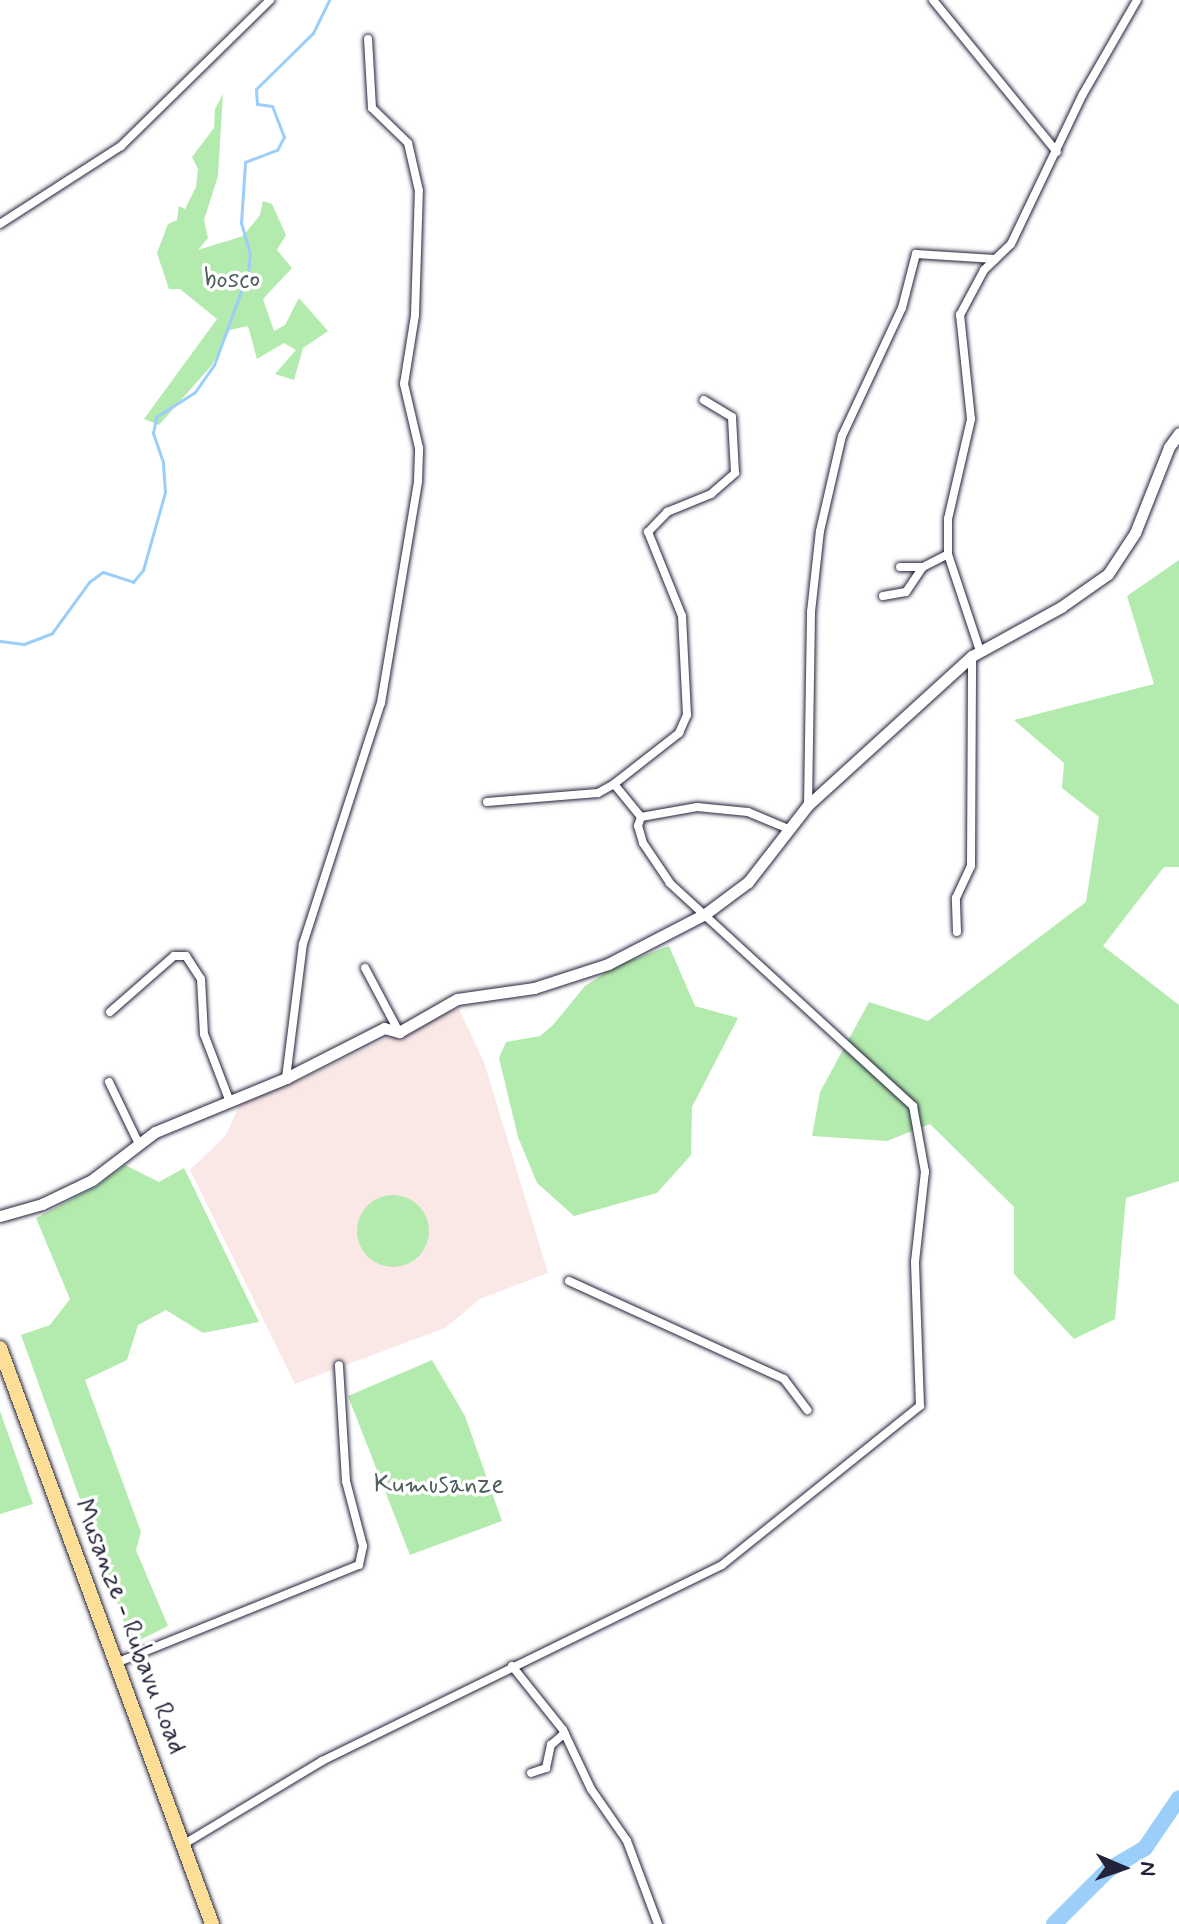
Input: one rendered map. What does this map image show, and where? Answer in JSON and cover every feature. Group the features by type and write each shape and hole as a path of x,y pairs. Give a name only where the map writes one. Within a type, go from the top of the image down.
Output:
{"highway":[{"name":"Musanze - Rubavu Road","path":"0,1348 212,1924"}],"main road":[{"path":"0,1216 42,1204 92,1180 173,1123 286,1078 384,1028 399,1032 457,999 534,988 608,964 705,914 748,882 786,828 808,805 976,653 1061,607 1108,574 1135,533 1169,447 1179,433"}],"street":[{"path":"0,224 121,146 270,0"},
{"path":"933,0 1057,152"},
{"path":"957,932 956,898 971,866 976,653 948,554 948,519 971,419 960,315 995,259 1011,244 1083,94 1137,0"},
{"path":"286,1078 303,944 381,703 418,481 419,448 404,384 415,315 419,191 408,143 372,108 368,39"},
{"path":"808,805 811,612 820,531 842,436 902,308 916,254 995,259"},
{"path":"487,802 598,793 679,733 687,715 682,616 648,532 667,512 711,494 735,473 732,417 704,400"},
{"path":"900,567 923,567 948,554"},
{"path":"883,596 906,592 923,567"},
{"path":"614,784 641,817"},
{"path":"641,817 697,807 748,812 786,828"},
{"path":"184,1844 322,1761 722,1565 920,1406 915,1262 925,1172 913,1106 663,873 643,843 638,826 641,817"},
{"path":"110,1012 174,956 186,956 201,979 204,1034 230,1102"},
{"path":"365,968 399,1032"},
{"path":"109,1082 139,1144"},
{"path":"569,1281 784,1379 807,1410"},
{"path":"116,1663 359,1565 363,1546 346,1481 339,1365"},
{"path":"512,1666 565,1733 591,1789 627,1841 658,1924"},
{"path":"531,1773 546,1768 551,1745 565,1733"}],"shaded area":[{"path":"459,1009 484,1062 548,1273 480,1299 445,1328 295,1384 190,1170 226,1135 241,1101 298,1081 435,1015"}],"green space":[{"name":"bosco","path":"223,94 218,176 204,220 208,238 198,250 243,236 260,215 263,201 272,204 286,235 277,250 292,268 263,299 274,331 285,325 299,298 328,331 303,348 294,380 275,374 296,350 284,343 257,359 248,326 230,330 212,365 159,425 144,419 217,319 180,289 169,289 157,253 168,224 177,220 179,206 185,209 196,187 198,169 192,157 214,128 215,109"},
{"path":"1179,560 1179,867 1164,867 1103,946 1179,1005 1179,1181 1126,1198 1115,1319 1074,1339 1014,1274 1014,1207 930,1124 887,1141 812,1136 820,1092 869,1002 928,1021 1086,902 1099,817 1062,788 1064,763 1014,720 1154,684 1127,596"},
{"path":"669,946 695,1006 738,1018 692,1107 691,1155 657,1193 574,1216 537,1183 518,1137 499,1058 506,1042 540,1036 585,986 616,966"},
{"path":"125,1165 159,1182 184,1168 259,1322 203,1333 166,1310 138,1325 127,1360 85,1380 141,1532 136,1550 168,1626 132,1644 21,1335 50,1325 70,1299 36,1218 97,1186"},
{"path":"400,1195 419,1205 427,1217 427,1245 419,1257 407,1265 386,1267 367,1257 359,1245 357,1224 367,1205 379,1197"},
{"name":"Kumusanze","path":"432,1360 465,1416 502,1521 410,1555 348,1396"},
{"path":"0,1411 33,1504 0,1514"}],"waterway":[{"path":"0,641 24,644 52,633 89,582 103,572 133,582 143,570 165,492 163,462 153,433 156,417 195,392 214,365 248,272 250,254 241,223 245,162 277,150 284,137 272,106 257,104 256,89 313,33 329,0"},
{"path":"1054,1924 1108,1870 1145,1848 1179,1798"}]}
